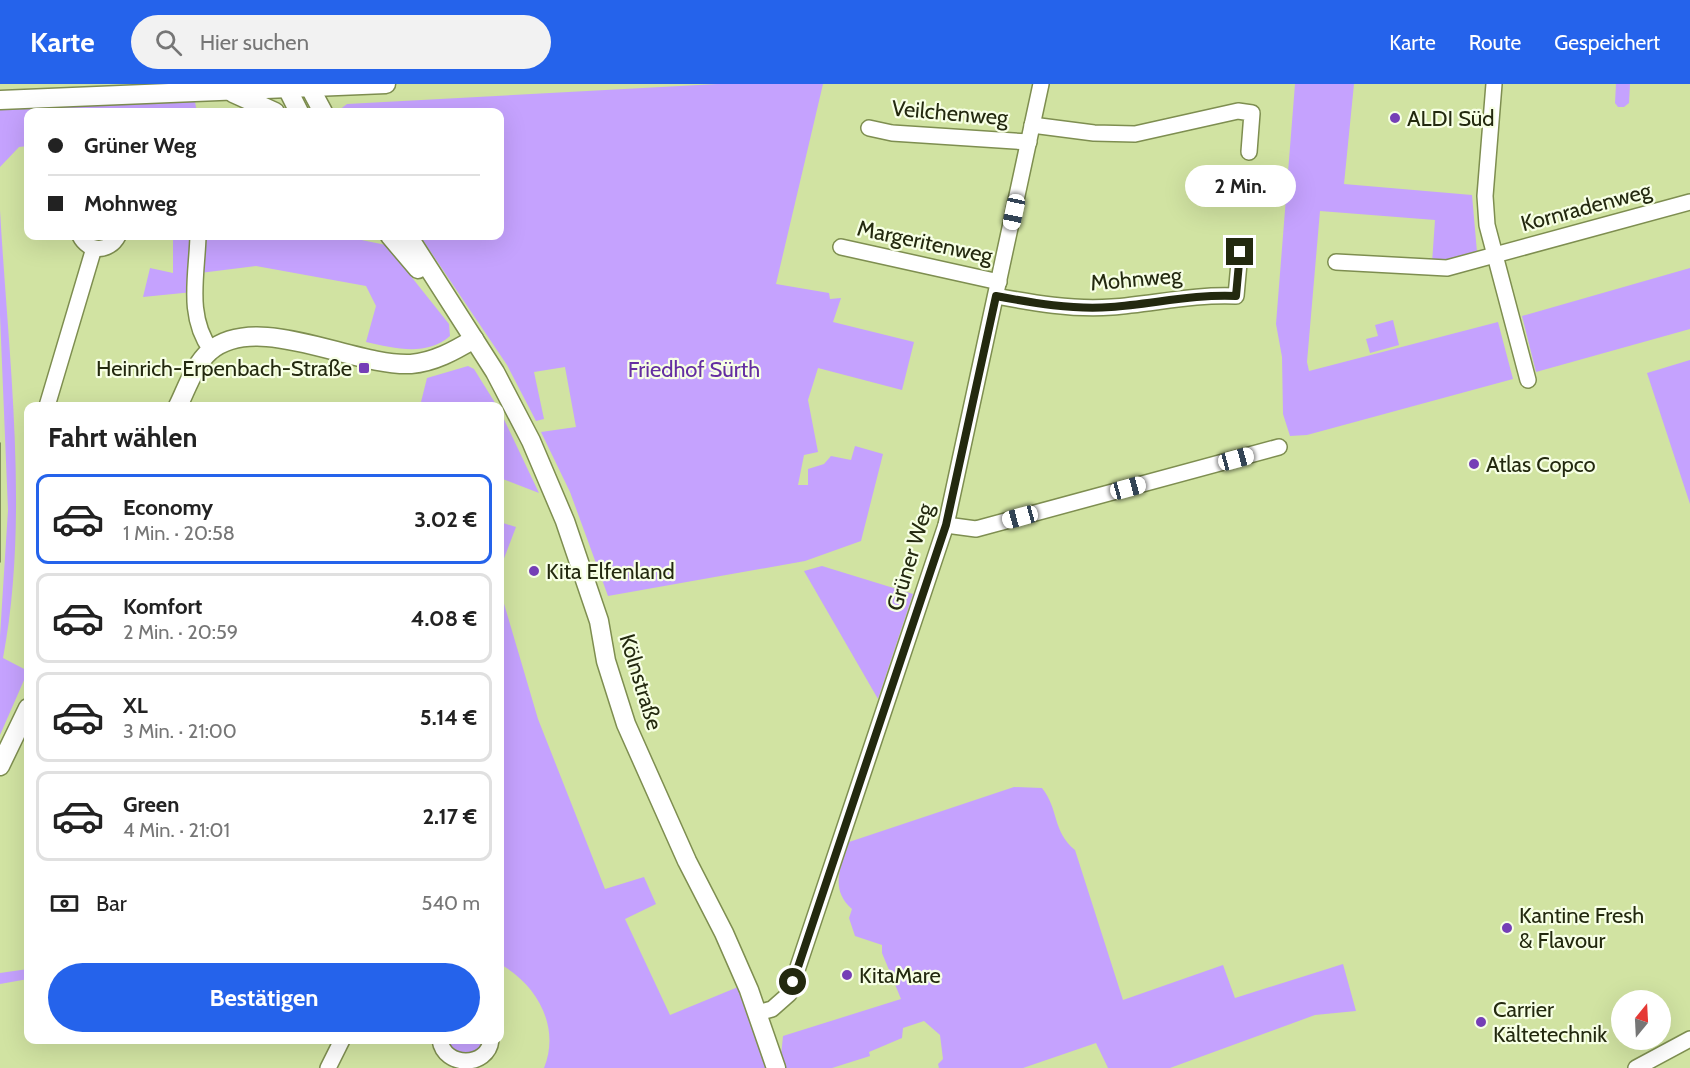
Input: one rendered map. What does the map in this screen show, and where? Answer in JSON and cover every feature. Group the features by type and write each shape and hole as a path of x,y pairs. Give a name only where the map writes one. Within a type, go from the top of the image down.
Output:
{"street":[{"path":"0,100 220,88 386,84"},
{"name":"Grüner Weg","path":"757,1013 772,1009 789,994 946,525 1041,84"},
{"path":"1494,84 1485,196 1487,225 1493,255 1528,380"},
{"path":"286,86 297,108"},
{"path":"309,86 321,108"},
{"path":"220,88 266,108"},
{"path":"1032,125 1094,133 1135,134 1224,114 1245,112 1251,113 1249,152"},
{"name":"Veilchenweg","path":"869,128 892,132 1029,142"},
{"name":"Kornradenweg","path":"1336,262 1431,269 1448,268 1690,202"},
{"path":"83,240 87,246 94,248 106,247 114,240"},
{"path":"198,240 194,305 202,339 211,350"},
{"name":"Kölnstraße","path":"393,240 457,313"},
{"name":"Kölnstraße","path":"411,240 474,339 526,430 562,512 599,621 606,661 626,724 687,861 724,933 757,1013 776,1068"},
{"name":"Margeritenweg","path":"841,247 998,289"},
{"path":"48,402 94,248"},
{"name":"Mohnweg","path":"998,289 1031,302 1096,307 1200,296 1236,296 1240,252"},
{"path":"180,402 198,366 211,350 235,340 260,336 372,360 410,364 443,356 474,339"},
{"path":"946,525 976,529 1279,447"},
{"path":"0,766 24,716"},
{"path":"1636,1068 1690,1039"},
{"path":"328,1068 340,1044"},
{"path":"441,1044 445,1055 458,1064 465,1065 473,1064 486,1056 490,1044"}],"green space":[{"name":"Friedhof Sürth","path":"717,84 823,84 776,284 829,293 830,299 841,298 833,322 914,342 902,390 818,368 808,400 818,452 804,455 798,485 808,485 808,469 824,464 831,456 851,460 855,446 883,454 861,541 805,561 608,596 570,492 541,432 576,427 565,367 534,372 544,419 536,421 507,365 423,240 504,240 504,108 342,108 347,104"},
{"path":"1295,84 1354,84 1344,184 1472,195 1477,252 1451,261 1432,263 1435,220 1320,211 1307,362 1309,371 1498,322 1513,379 1307,435 1290,436 1283,414 1282,357 1276,324"},
{"path":"1616,84 1630,84 1629,103 1624,107 1618,107 1615,103"},
{"path":"194,97 196,108 24,108 24,146 19,147 0,167 0,109"},
{"path":"0,210 12,378 16,492 11,604 3,658 24,669 24,680 0,735 0,636 8,510 0,315"},
{"path":"173,240 362,240 386,245 449,324 450,336 441,343 420,349 366,342 376,306 366,286 256,266 200,273 193,292 143,297 150,268 173,273"},
{"path":"1690,268 1690,329 1536,372 1522,316"},
{"path":"1393,320 1399,345 1370,353 1366,339 1378,336 1375,325"},
{"path":"1690,360 1690,504 1647,373"},
{"path":"468,366 474,369 495,402 421,402 427,378"},
{"path":"504,419 539,493 504,480"},
{"path":"504,523 516,527 504,558"},
{"path":"822,566 913,594 878,699 804,571"},
{"path":"504,604 538,719 605,889 644,877 656,904 625,919 670,1015 738,987 749,1010 769,1068 544,1068 549,1037 547,1022 534,995 513,972 504,966"},
{"path":"1014,787 1042,788 1051,804 1059,828 1075,850 1123,1000 1223,965 1235,998 1343,964 1356,1011 1315,1015 1170,1068 1108,1068 1096,1043 1023,1068 939,1068 938,1064 943,1059 940,1035 924,1021 903,1028 902,1038 869,1052 870,1056 832,1068 785,1068 781,1056 783,1036 901,999 882,953 882,945 855,936 849,918 852,909 841,893 839,877 849,842"},
{"path":"24,970 24,980 0,984 0,973"},
{"path":"449,1044 483,1044 475,1056 453,1054"}],"tram line":[{"path":"0,443 0,562"}],"place":[{"name":"ALDI Süd","path":"1395,118"},
{"name":"Heinrich-Erpenbach-Straße","path":"364,368"},
{"name":"Atlas Copco","path":"1474,464"},
{"name":"Kita Elfenland","path":"534,571"},
{"name":"Kantine Fresh & Flavour","path":"1507,928"},
{"name":"KitaMare","path":"847,975"},
{"name":"Carrier Kältetechnik","path":"1481,1022"}],"route":[{"path":"793,982 946,525 996,296 1031,302 1096,307 1210,295 1236,296 1240,252"}]}
